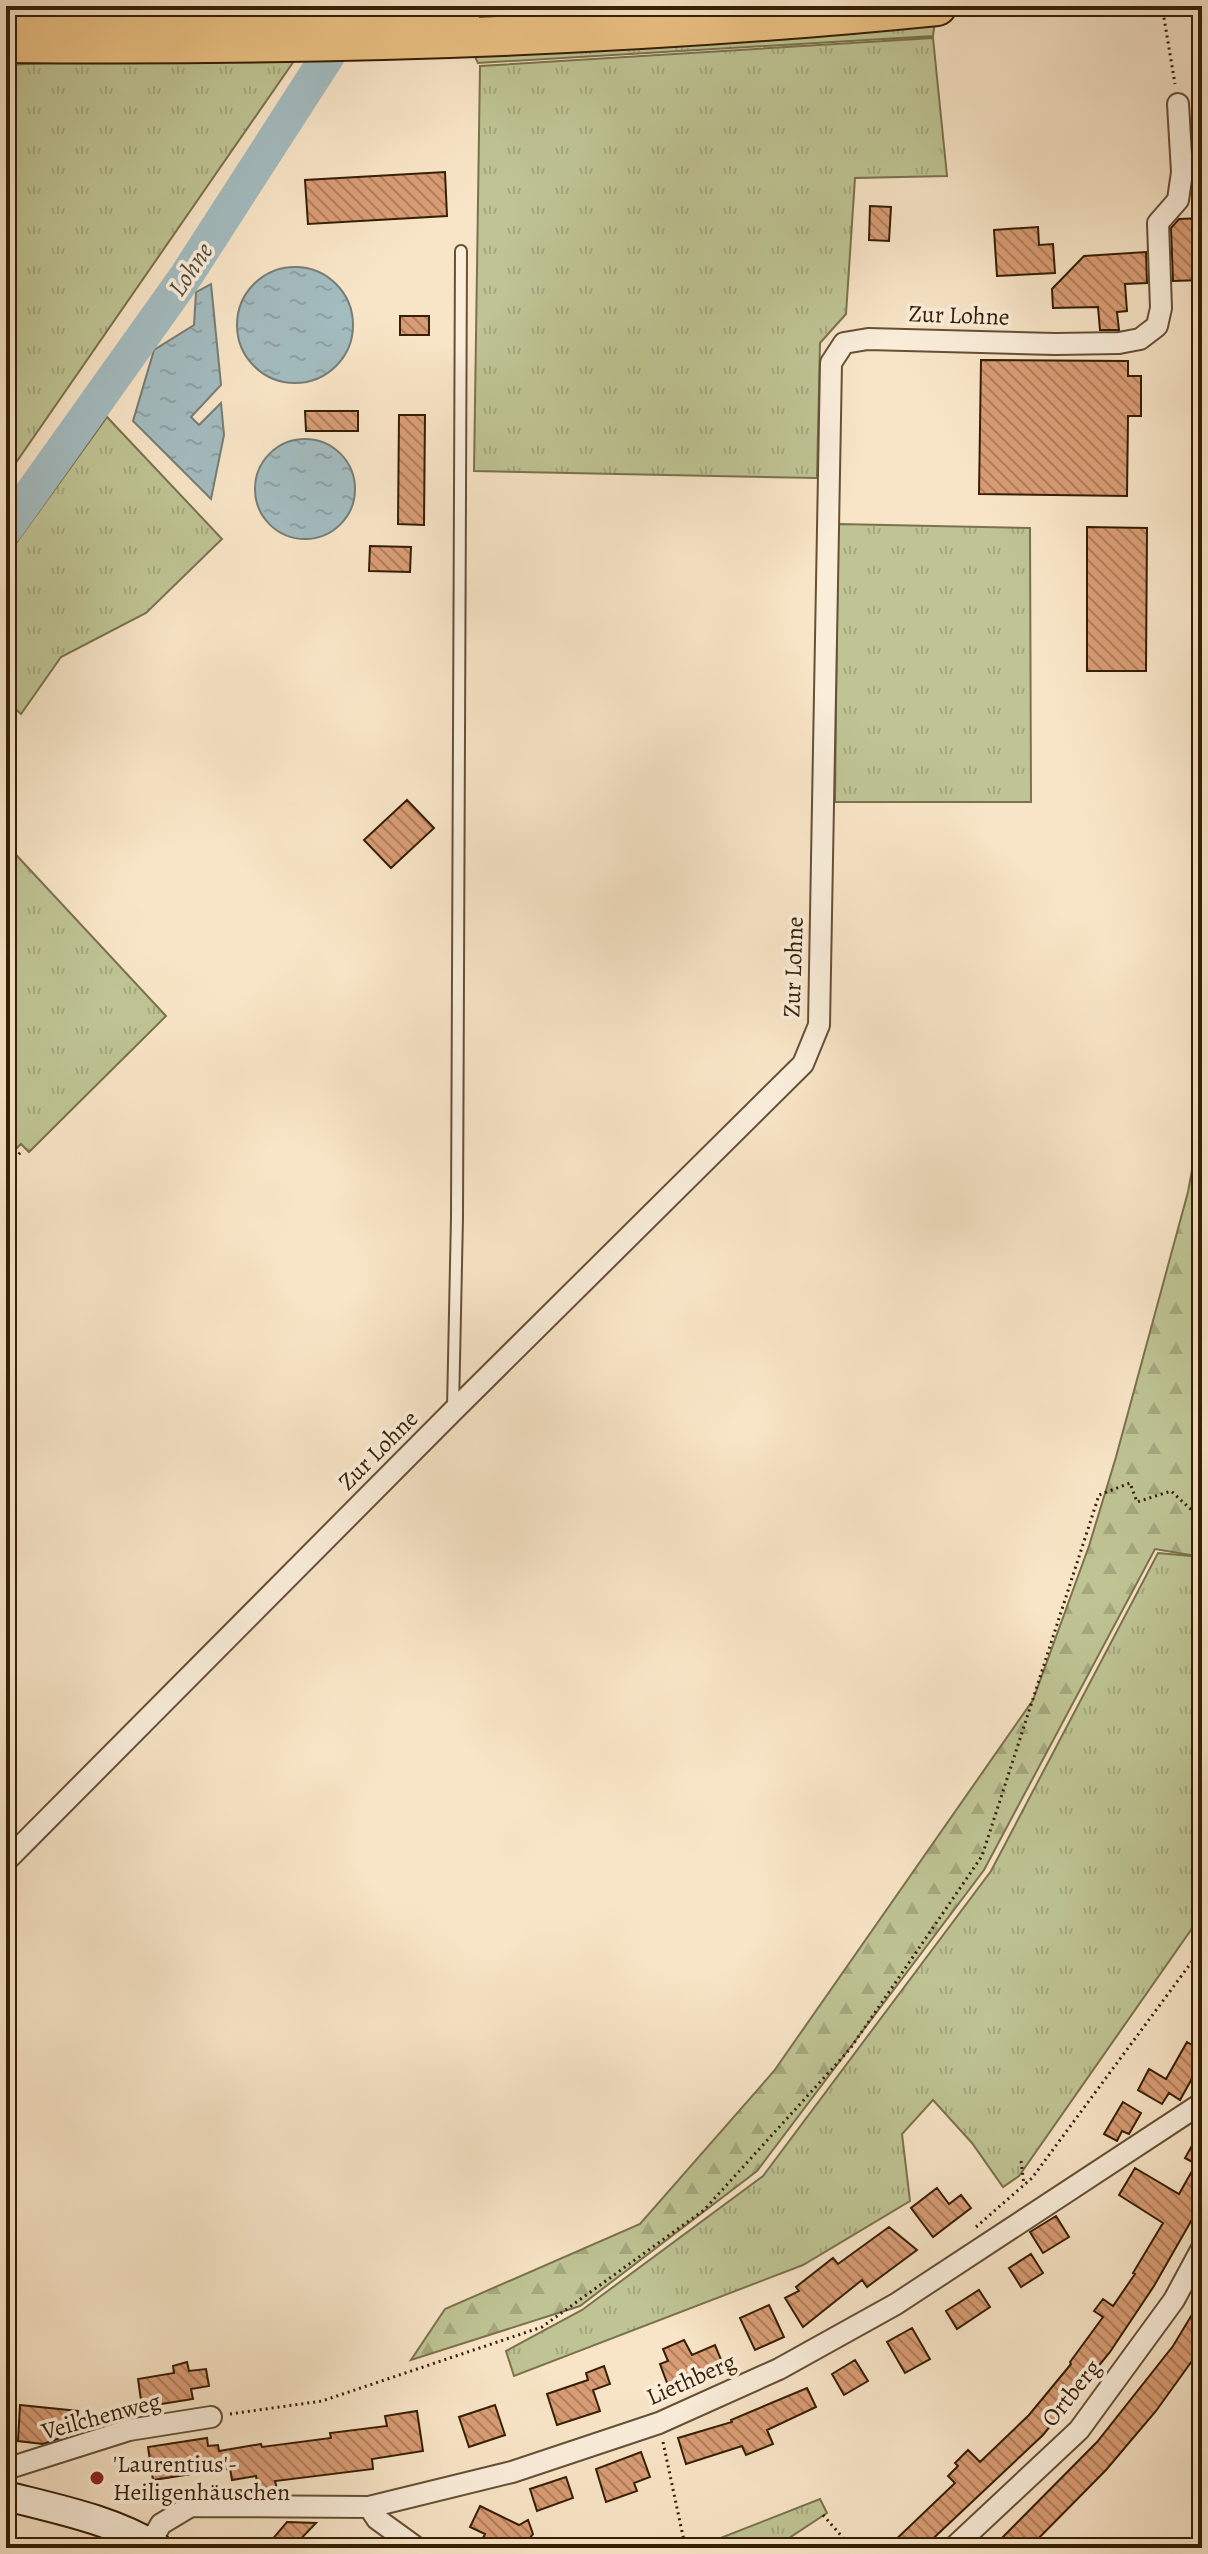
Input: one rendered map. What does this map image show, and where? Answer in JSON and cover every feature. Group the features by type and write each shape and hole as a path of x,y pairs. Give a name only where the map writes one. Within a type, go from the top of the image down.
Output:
{"highway":[{"path":"6,14 291,14 464,6"},
{"path":"6,43 293,42 514,34 734,23 937,6"}],"main road":[{"path":"6,2496 104,2524 154,2546"}],"street":[{"name":"Zur Lohne","path":"6,1861 803,1064 819,1025 831,363 844,343 868,339 1055,344 1119,343 1140,339 1157,326 1161,308 1158,223 1178,200 1182,172 1178,104"},
{"name":"Liethberg","path":"154,2546 161,2524 191,2506 369,2507 512,2472 659,2423 779,2369 896,2304 1202,2103"},
{"name":"Ortberg","path":"953,2548 1079,2430 1174,2300 1202,2248"},
{"name":"Veilchenweg","path":"6,2469 129,2430 211,2417"},
{"path":"369,2507 377,2519 417,2548"}],"lane":[{"path":"453,1411 457,1201 461,251"}],"path":[{"path":"1162,6 1178,104"},
{"path":"6,1167 23,1150"},
{"path":"211,2417 322,2401 542,2327 704,2210 850,2049 982,1856 1099,1495 1130,1483 1137,1502 1171,1491 1196,1514 1202,1511"},
{"path":"969,2232 1032,2178 1202,1948"},
{"path":"1021,2161 1024,2185"},
{"path":"662,2436 684,2541"},
{"path":"823,2515 852,2548"}],"green space":[{"path":"65,6 332,6 6,477 6,65 50,63"},
{"path":"450,6 937,6 933,36 478,63"},
{"path":"933,38 947,176 855,178 846,314 820,343 817,478 474,471 480,66"},
{"path":"107,417 222,539 146,613 61,657 21,714 6,700 6,557"},
{"path":"838,524 1030,528 1031,802 835,802"},
{"path":"6,844 166,1016 29,1152 21,1144 6,1159"},
{"path":"1202,1116 1202,1557 1155,1549 984,1870 757,2171 580,2306 411,2360 445,2309 640,2224 774,2071 1033,1700 1089,1546 1116,1457 1188,1192"},
{"path":"1158,1553 1202,1557 1202,1907 1193,1927 1019,2176 1003,2187 972,2143 933,2100 902,2134 910,2201 803,2265 514,2376 506,2351 582,2310 763,2176 991,1871"},
{"path":"820,2499 827,2513 774,2548 695,2548"}],"water":[{"path":"295,267 317,272 336,284 348,303 353,325 348,347 336,366 317,378 295,383 273,378 254,366 242,347 237,325 242,303 254,284 273,272"},
{"path":"211,284 221,385 191,417 199,425 221,403 224,435 211,499 133,421 154,350 194,325 196,292"},
{"path":"305,439 333,447 347,461 355,489 347,517 333,531 305,539 277,531 263,517 255,489 263,461 277,447"}],"building":[{"path":"445,172 447,216 308,224 305,180"},
{"path":"870,206 891,207 889,241 869,240"},
{"path":"1202,218 1202,280 1173,281 1171,228 1179,219"},
{"path":"1038,227 1039,245 1053,244 1055,273 997,276 994,230"},
{"path":"1146,252 1147,283 1125,284 1127,311 1117,312 1119,330 1100,330 1098,307 1053,308 1052,289 1084,256"},
{"path":"400,316 429,316 429,335 400,335"},
{"path":"981,360 1128,361 1128,376 1141,376 1141,416 1128,416 1127,496 979,494"},
{"path":"305,411 358,411 358,431 306,431"},
{"path":"399,415 425,415 424,525 398,524"},
{"path":"1087,527 1147,528 1146,671 1087,671"},
{"path":"370,546 411,547 410,572 369,571"},
{"path":"407,800 434,828 391,868 364,840"},
{"path":"1187,2042 1202,2051 1202,2080 1194,2075 1180,2100 1169,2093 1162,2104 1138,2090 1149,2069 1166,2079"},
{"path":"1123,2102 1141,2113 1129,2134 1122,2131 1117,2141 1104,2134"},
{"path":"1202,2128 1202,2202 1154,2286 1110,2352 1043,2435 923,2548 887,2548 955,2483 948,2476 968,2450 980,2462 1029,2415 1071,2364 1103,2317 1094,2311 1103,2299 1113,2306 1163,2223 1119,2195 1135,2168 1179,2194 1196,2164 1185,2158"},
{"path":"937,2188 949,2204 961,2195 971,2208 933,2237 911,2208"},
{"path":"1056,2216 1069,2237 1043,2253 1030,2232"},
{"path":"889,2227 917,2250 867,2287 862,2280 803,2327 785,2298 799,2291 796,2287 833,2258 838,2264"},
{"path":"1031,2254 1043,2273 1021,2287 1009,2268"},
{"path":"979,2290 990,2307 957,2329 946,2311"},
{"path":"1202,2298 1202,2347 1156,2411 1106,2470 1029,2548 992,2548 1097,2442 1173,2346"},
{"path":"769,2305 784,2337 755,2350 740,2318"},
{"path":"912,2328 930,2359 905,2373 887,2342"},
{"path":"684,2340 692,2355 715,2345 722,2362 669,2388 660,2364 668,2361 663,2349"},
{"path":"855,2360 868,2381 844,2395 832,2374"},
{"path":"187,2362 189,2371 206,2369 209,2386 191,2389 193,2399 142,2407 138,2379 174,2373 173,2366"},
{"path":"604,2366 610,2384 593,2390 600,2411 557,2425 547,2394 588,2380 586,2373"},
{"path":"807,2388 816,2407 767,2430 773,2444 746,2455 742,2446 686,2464 678,2438 732,2422"},
{"path":"20,2405 78,2411 76,2426 67,2426 66,2436 43,2444 18,2441"},
{"path":"495,2405 505,2435 469,2447 459,2417"},
{"path":"417,2411 423,2451 372,2459 373,2469 275,2481 277,2489 259,2492 256,2476 232,2480 230,2468 153,2480 148,2447 207,2438 208,2446 218,2445 219,2451 331,2438 330,2433 387,2426 385,2416"},
{"path":"641,2452 650,2477 634,2483 637,2491 606,2502 596,2469"},
{"path":"566,2477 573,2498 537,2511 530,2489"},
{"path":"480,2506 519,2525 528,2520 533,2534 522,2548 507,2542 504,2548 478,2548 485,2534 470,2527"},
{"path":"287,2522 316,2523 292,2548 265,2548"}],"waterway":[{"name":"Lohne","path":"6,529 186,276 349,23"}],"place":[{"name":"'Laurentius'- Heiligenhäuschen","path":"97,2478"}]}
